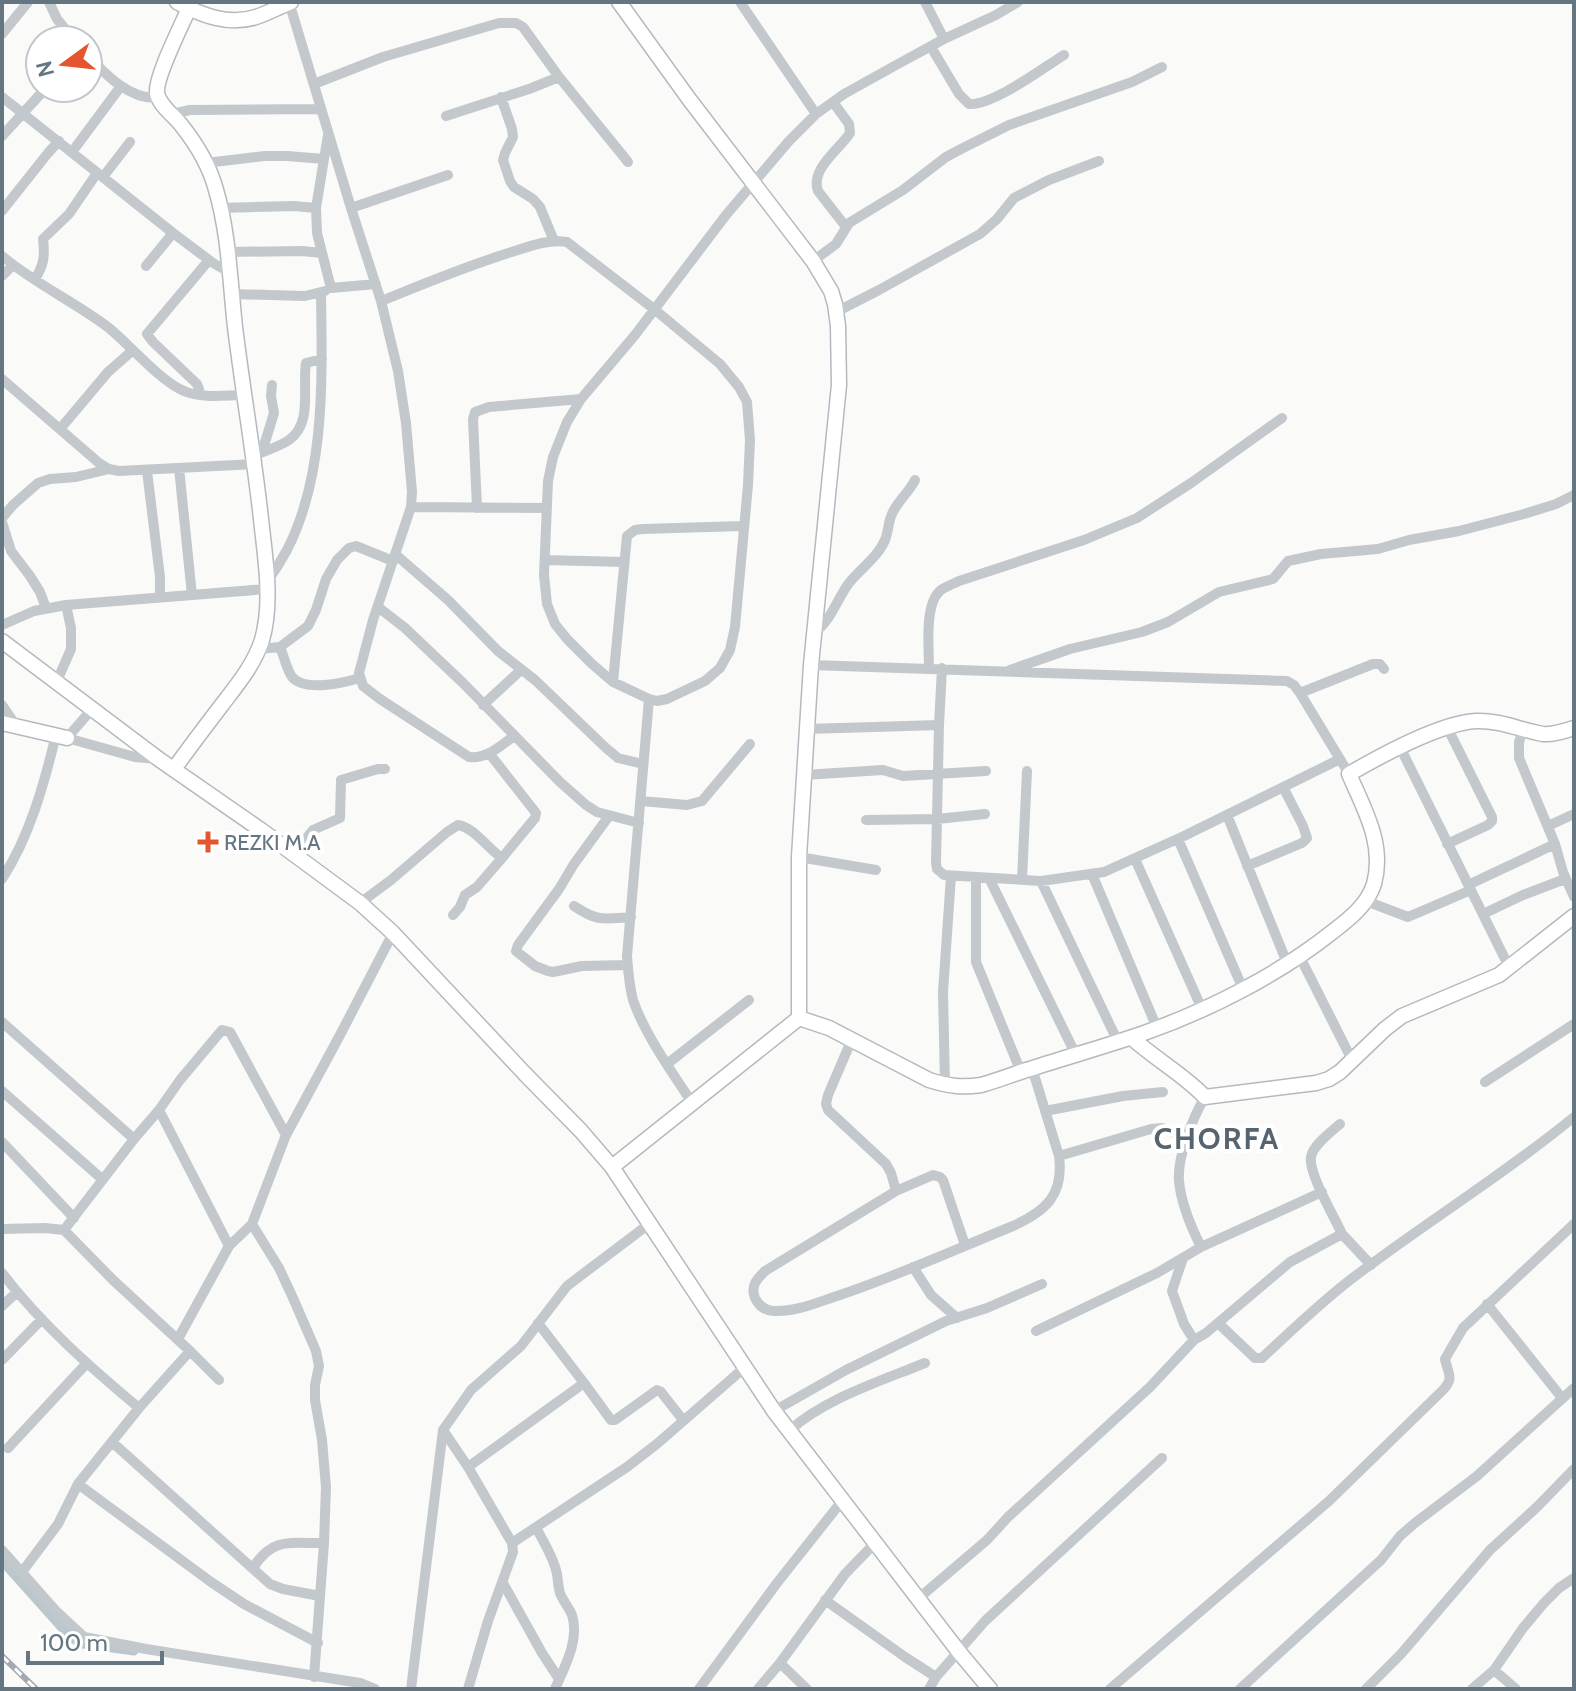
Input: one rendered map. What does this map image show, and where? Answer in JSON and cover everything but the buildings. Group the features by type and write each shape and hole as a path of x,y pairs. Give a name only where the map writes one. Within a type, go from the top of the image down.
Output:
{"main road":[{"path":"174,769 244,676 259,649 267,586 257,457 221,208 206,163 159,98 157,88 183,5 224,20 236,21 256,17 290,2"},
{"path":"619,2 813,261 831,291 836,312 839,385 811,665 799,857 799,1018"},
{"path":"2,641 160,760 360,903 393,933 581,1131 612,1167 774,1411 989,1688"},
{"path":"799,1018 829,1028 902,1067 945,1085 964,1088 1125,1040 1256,983 1352,917 1366,901 1373,886 1377,864 1374,840 1363,803 1349,774 1447,727 1476,721 1505,723 1542,734 1574,728"},
{"path":"10,725 61,736"},
{"path":"1125,1040 1192,1083 1205,1097 1316,1083 1340,1072 1402,1016 1499,975 1574,916"},
{"path":"612,1167 799,1018"}],"street":[{"path":"2,34 28,2"},
{"path":"49,2 61,24"},
{"path":"290,2 381,301 395,356 411,471 411,507 360,665 360,678 367,689 472,758 489,753 514,736"},
{"path":"740,2 816,114"},
{"path":"925,2 944,39"},
{"path":"381,301 490,259 554,241 567,242 574,245 654,309 720,364 739,387 747,402 750,440 736,613 730,650 720,668 705,681 667,699 649,699 613,682 555,624 547,604 548,481 553,457 567,422 581,399 635,335 654,309 754,181 816,114 944,39 1018,2"},
{"path":"314,84 383,57 480,28 516,23 523,27 628,162"},
{"path":"931,47 959,94 969,104 975,105 993,98 1064,55"},
{"path":"813,261 836,244 846,227 946,157 1009,125 1132,82 1162,67"},
{"path":"104,71 121,86 145,99 159,98"},
{"path":"446,116 559,77"},
{"path":"72,152 121,86"},
{"path":"2,97 173,233 229,272"},
{"path":"501,97 512,129 511,143 503,160 510,181 540,207 554,241"},
{"path":"833,102 849,124 850,133 835,149 820,172 816,185 846,227"},
{"path":"2,136 31,104"},
{"path":"172,114 190,110 321,109"},
{"path":"2,625 18,616 66,605 267,586 292,539 311,484 318,447 326,291 316,208 328,133"},
{"path":"2,211 59,141"},
{"path":"35,279 45,257 43,239 69,214 130,142"},
{"path":"206,163 265,156 324,159"},
{"path":"836,312 980,234 1014,198 1049,180 1099,161"},
{"path":"351,208 448,175"},
{"path":"221,208 316,208"},
{"path":"146,266 173,233"},
{"path":"227,252 322,253"},
{"path":"2,256 88,313 176,387 198,394 246,395"},
{"path":"198,394 195,381 147,334 209,260"},
{"path":"2,276 13,265"},
{"path":"232,294 297,296 376,284"},
{"path":"60,429 108,372 133,350"},
{"path":"46,608 40,592 11,551 2,520 8,509 38,483 56,478 109,469 147,471 257,457 286,442 299,430 303,417 305,366 307,362 322,359"},
{"path":"2,379 109,469"},
{"path":"257,457 274,413 272,385"},
{"path":"477,508 475,412 489,407 581,399"},
{"path":"929,668 930,609 939,591 959,581 1084,540 1137,518 1282,418"},
{"path":"179,468 192,595"},
{"path":"147,471 160,597"},
{"path":"814,633 822,627 849,583 885,540 894,508 915,480"},
{"path":"1010,670 1168,622 1219,592 1273,579 1288,561 1332,552 1378,549 1459,531 1556,504 1574,495"},
{"path":"411,507 547,508"},
{"path":"613,682 627,536 635,530 744,526"},
{"path":"259,649 280,647 308,626 326,579 337,560 349,548 356,546 394,558 448,600 488,641 535,680 618,758 643,764"},
{"path":"545,560 624,562"},
{"path":"57,681 71,649 66,605"},
{"path":"378,607 405,628 586,805 597,812 639,823"},
{"path":"280,647 290,674 301,684 332,684 360,678"},
{"path":"1300,693 1373,664 1380,664 1384,669"},
{"path":"811,665 1287,681 1300,693 1349,774"},
{"path":"942,668 937,869 951,876 1041,881 1104,872 1340,759"},
{"path":"483,705 521,670"},
{"path":"649,699 627,956 629,982 634,1001 667,1064 693,1104"},
{"path":"2,705 10,725"},
{"path":"2,879 15,859 34,813 61,736 92,709"},
{"path":"807,729 939,725"},
{"path":"1447,727 1492,821 1447,844"},
{"path":"1524,728 1519,742 1519,758 1574,897"},
{"path":"61,736 135,757 160,760"},
{"path":"641,801 687,805 702,801 750,744"},
{"path":"1400,747 1509,967"},
{"path":"453,915 465,895 477,887 537,816 534,807 489,753"},
{"path":"293,855 313,830 340,818 341,780 385,769"},
{"path":"804,775 883,770 903,776 986,771"},
{"path":"1022,880 1027,771"},
{"path":"1247,866 1302,843 1307,838 1283,787"},
{"path":"866,820 937,819 985,814"},
{"path":"1548,826 1574,814"},
{"path":"1227,815 1247,866 1293,960 1352,1060"},
{"path":"609,816 516,951 535,966 548,971 582,966 628,965"},
{"path":"360,903 458,825 466,827 502,858"},
{"path":"1178,839 1243,989"},
{"path":"1366,901 1408,917 1414,916 1555,844"},
{"path":"799,857 876,870"},
{"path":"1135,859 1202,1009"},
{"path":"1092,874 1157,1028"},
{"path":"945,1085 943,992 951,876"},
{"path":"965,1245 943,1180 933,1175 896,1191 765,1271 756,1280 753,1291 762,1307 771,1311 804,1307 913,1267 1026,1220 1047,1206 1058,1181 1059,1156 1045,1111 976,962 976,878"},
{"path":"989,878 1076,1055"},
{"path":"1483,914 1565,879"},
{"path":"1041,881 1125,1040"},
{"path":"574,906 597,919 631,917"},
{"path":"178,1339 229,1246 252,1224 286,1135 393,933"},
{"path":"667,1064 749,1000"},
{"path":"2,1022 134,1139"},
{"path":"1485,1082 1574,1024"},
{"path":"64,1230 180,1080 218,1034 226,1030 234,1039 286,1135"},
{"path":"852,1039 826,1104 828,1110 886,1164 896,1191"},
{"path":"2,1091 102,1179"},
{"path":"1045,1111 1123,1096 1163,1092"},
{"path":"1201,1247 1185,1208 1178,1179 1193,1117 1205,1097"},
{"path":"159,1110 229,1246"},
{"path":"1218,1323 1255,1358 1260,1359 1315,1309 1371,1265 1493,1180 1574,1117"},
{"path":"1340,1124 1316,1148 1310,1158 1311,1166 1342,1234 1371,1265"},
{"path":"1059,1156 1151,1129 1162,1128 1187,1138"},
{"path":"2,1142 74,1218"},
{"path":"1036,1331 1201,1247 1322,1192"},
{"path":"252,1224 279,1268 316,1351 319,1366 315,1400 326,1487 314,1677"},
{"path":"411,1689 443,1430 471,1390 521,1346 567,1286 649,1224"},
{"path":"1110,1689 1329,1501 1449,1384 1445,1359 1463,1328 1574,1224"},
{"path":"2,1229 64,1230 219,1380"},
{"path":"919,1598 987,1540 1150,1387 1194,1340 1290,1262 1342,1234"},
{"path":"1183,1258 1172,1291 1184,1324 1194,1340"},
{"path":"913,1267 931,1295 957,1318"},
{"path":"2,1273 86,1364 139,1408"},
{"path":"774,1411 846,1370 946,1321 987,1308 1042,1284"},
{"path":"2,1306 17,1292"},
{"path":"1487,1304 1562,1398"},
{"path":"2,1360 42,1319"},
{"path":"538,1323 611,1420 657,1390 683,1420"},
{"path":"22,1572 58,1524 78,1484 190,1351"},
{"path":"789,1431 805,1416 820,1408 925,1363"},
{"path":"8,1448 86,1364"},
{"path":"512,1543 627,1467 744,1368"},
{"path":"468,1467 584,1383"},
{"path":"1240,1689 1381,1560 1400,1536 1487,1467 1574,1388"},
{"path":"443,1430 512,1543 513,1552 468,1689"},
{"path":"112,1442 270,1584 320,1596"},
{"path":"929,1689 985,1621 1162,1458"},
{"path":"1366,1689 1401,1654 1490,1550 1574,1469"},
{"path":"78,1484 222,1589 256,1611 318,1643"},
{"path":"699,1689 842,1501"},
{"path":"536,1527 553,1562 561,1595 572,1614 574,1629 570,1652 557,1684"},
{"path":"758,1689 845,1574 876,1542"},
{"path":"253,1568 269,1548 279,1543 324,1543"},
{"path":"2,1550 57,1612 84,1637 360,1683 375,1689"},
{"path":"1472,1689 1494,1670 1537,1611 1559,1588 1574,1578"},
{"path":"503,1583 557,1684"},
{"path":"825,1600 936,1677"},
{"path":"780,1663 807,1689"},
{"path":"1494,1670 1516,1689"}],"waterway":[{"path":"2,1561 71,1638 83,1644 134,1651"}],"railway":[{"path":"2,1656 36,1689"}],"place":[{"name":"REZKI M.A","path":"208,842"}],"district":[{"name":"CHORFA","path":"1217,1138"}]}
